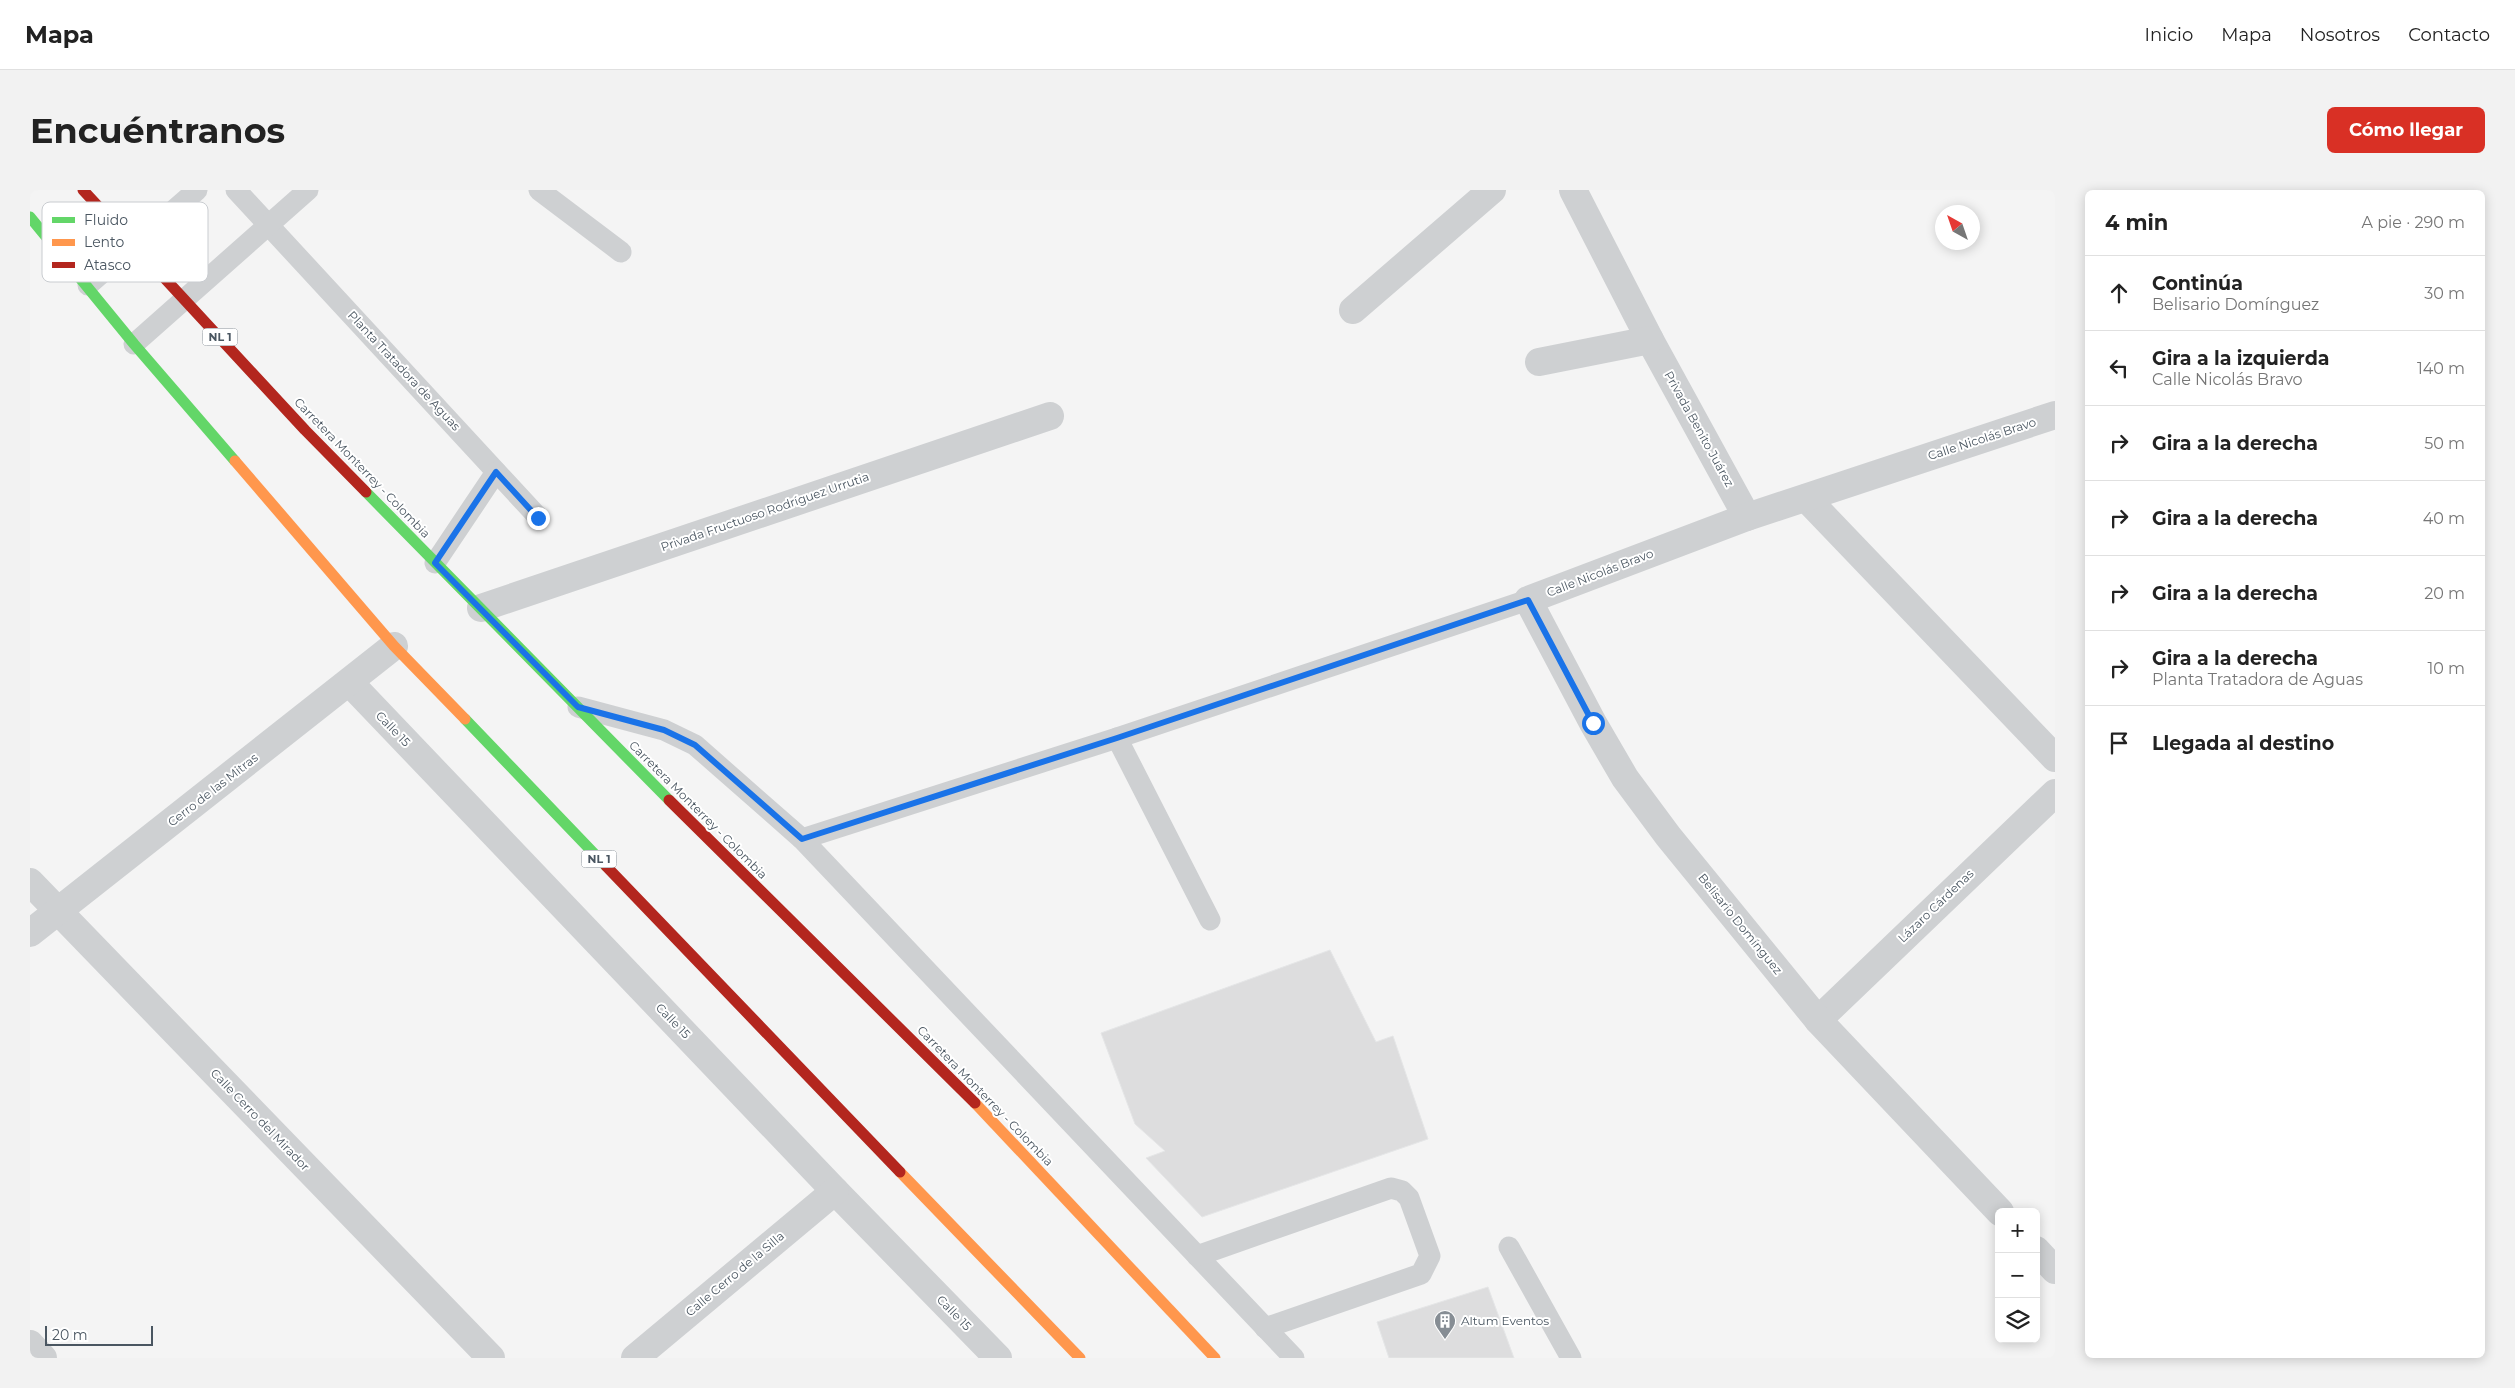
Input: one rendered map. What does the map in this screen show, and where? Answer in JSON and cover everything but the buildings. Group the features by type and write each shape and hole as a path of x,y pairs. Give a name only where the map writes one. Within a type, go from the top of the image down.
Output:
{"main road":[{"name":"Carretera Monterrey - Colombia","path":"83,190 94,202"},
{"name":"NL 1","path":"30,217 42,231"},
{"name":"NL 1","path":"85,282 134,344 394,646 1080,1358"},
{"name":"Carretera Monterrey - Colombia","path":"169,282 305,430 738,870 970,1098 1215,1358"}],"street":[{"path":"1353,310 1492,190"},
{"name":"Privada Benito Juárez","path":"1573,190 1650,340 1747,517"},
{"path":"1539,362 1650,340"},
{"name":"Calle Nicolás Bravo","path":"1528,600 1747,517 2055,415"},
{"name":"Privada Fructuoso Rodríguez Urrutia","path":"481,608 1050,416"},
{"path":"1806,498 2055,758"},
{"name":"Belisario Domínguez","path":"1528,600 1625,778 1668,836 1818,1020 1996,1208"},
{"name":"Cerro de las Mitras","path":"30,933 350,683 394,646"},
{"name":"Calle 15","path":"350,683 835,1191 998,1358"},
{"name":"Lázaro Cárdenas","path":"1818,1020 2055,793"},
{"name":"Calle Cerro del Mirador","path":"30,882 491,1358"},
{"name":"Calle Cerro de la Silla","path":"635,1358 835,1191"},
{"path":"2039,1253 2055,1270"},
{"path":"30,1344 43,1358"}],"lane":[{"path":"183,202 197,190"},
{"name":"Planta Tratadora de Aguas","path":"236,190 538,518"},
{"path":"208,279 308,190"},
{"path":"539,190 621,252"},
{"path":"88,285 91,282"},
{"path":"134,344 204,282"},
{"path":"435,563 496,472"},
{"name":"Calle Nicolás Bravo","path":"802,839 1117,738 1528,600"},
{"path":"578,707 664,730 695,745 802,839 1294,1358"},
{"path":"1117,738 1210,920"},
{"path":"1197,1256 1391,1188 1402,1191 1409,1198 1430,1256 1421,1274 1265,1328"},
{"path":"1509,1247 1571,1358"}],"traffic: fast":[{"path":"30,217 42,232"},
{"path":"83,282 235,461"},
{"path":"366,492 669,800"},
{"path":"465,719 606,866"}],"traffic: slow":[{"path":"235,461 394,646 465,719"},
{"path":"975,1103 1215,1358"},
{"path":"900,1172 1080,1358"}],"traffic: jam":[{"path":"83,190 94,202"},
{"path":"168,282 305,430 366,492"},
{"path":"669,800 975,1103"},
{"path":"606,866 900,1172"}],"place":[{"name":"Altum Eventos","path":"1445,1340"}],"route":[{"path":"538,518 496,472 435,563 578,707 664,730 695,745 802,839 1117,738 1528,600 1593,723"}]}
